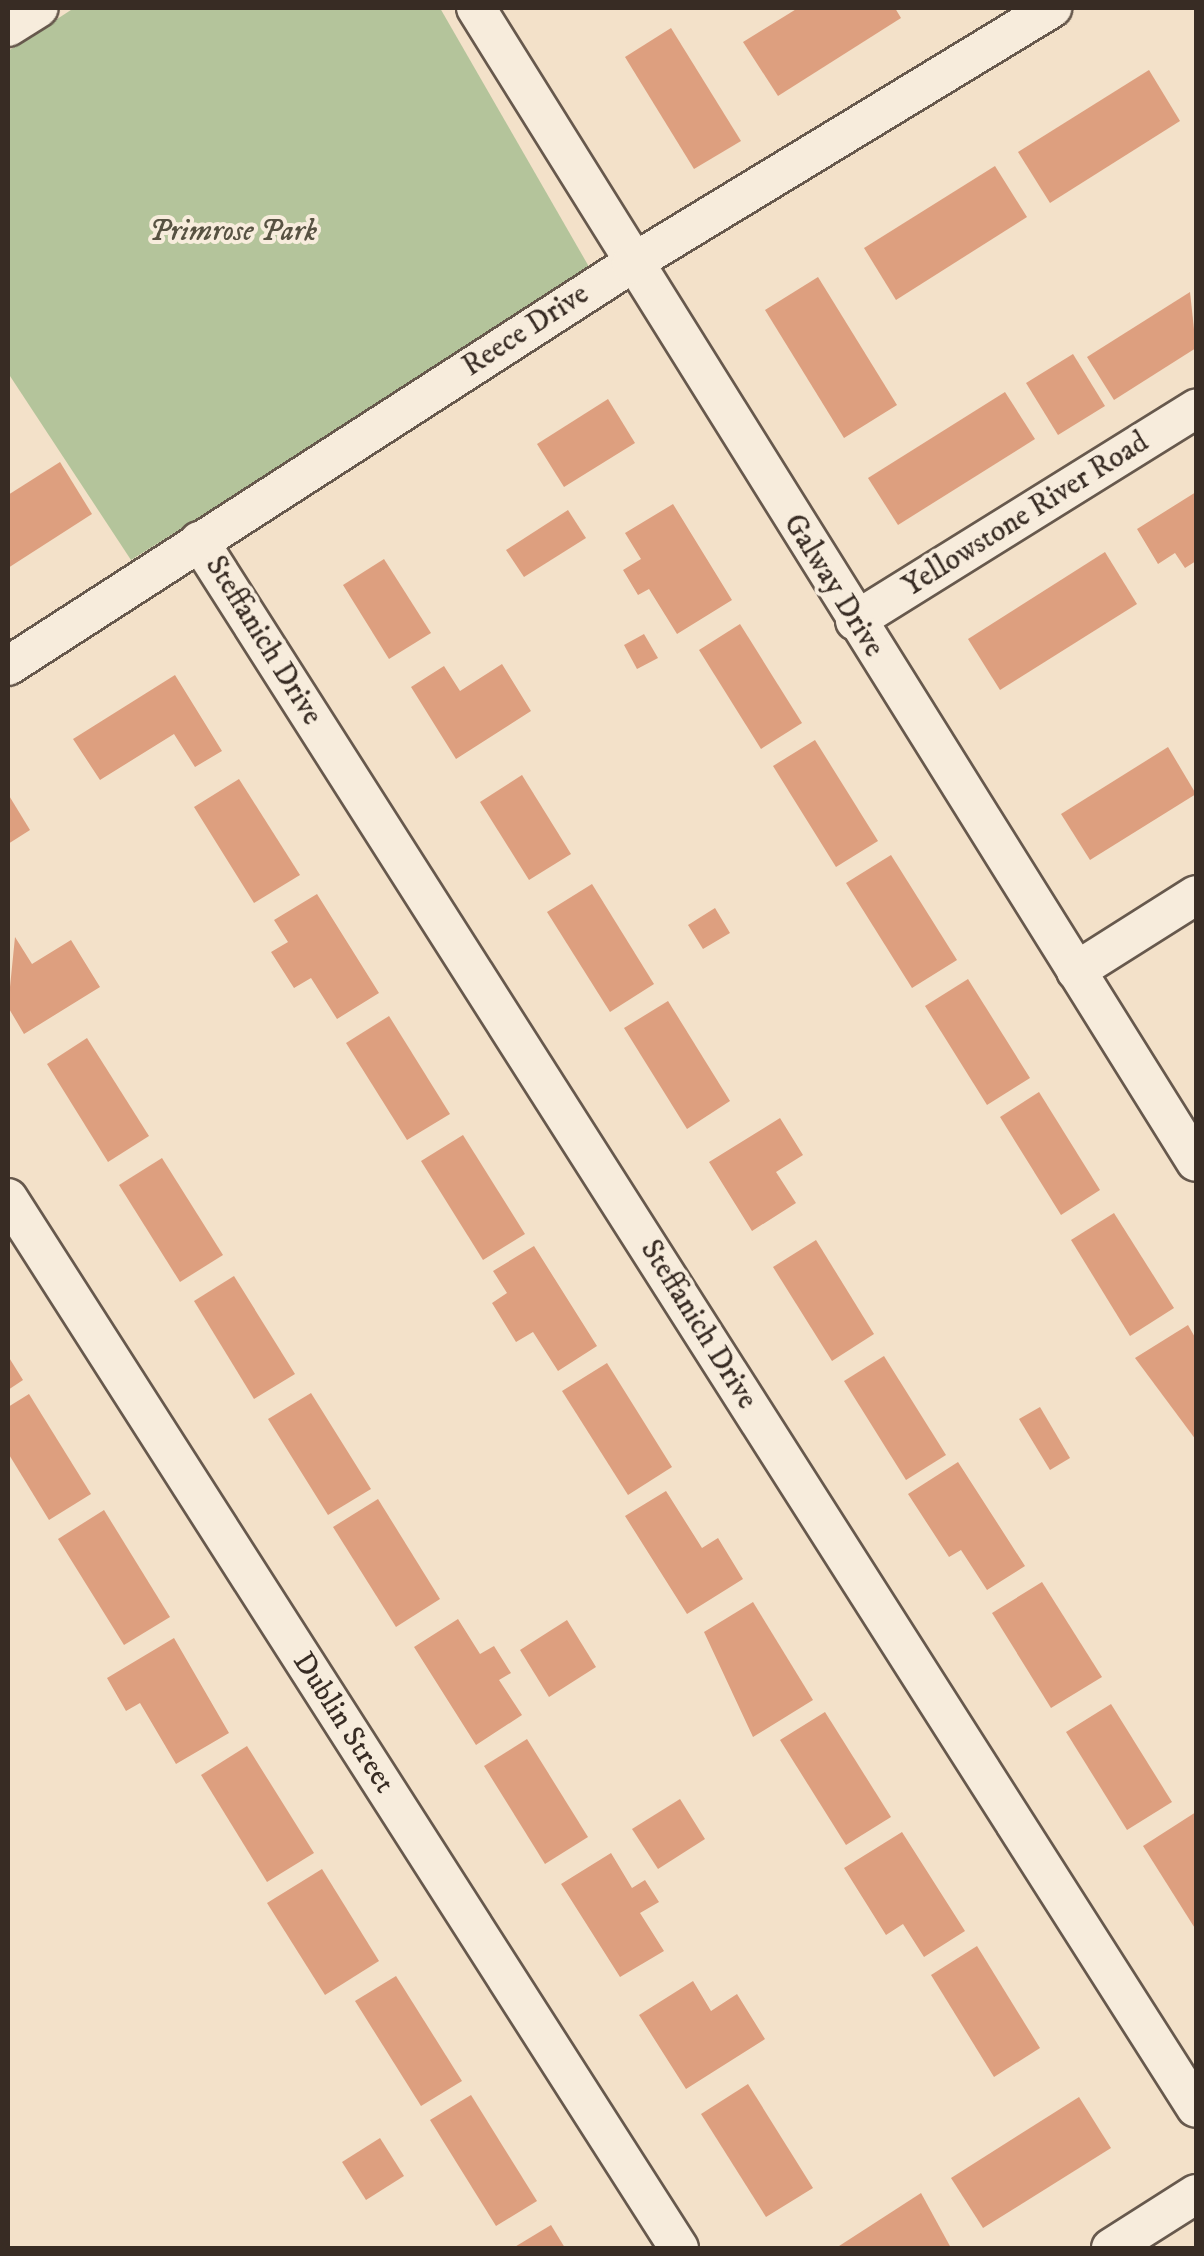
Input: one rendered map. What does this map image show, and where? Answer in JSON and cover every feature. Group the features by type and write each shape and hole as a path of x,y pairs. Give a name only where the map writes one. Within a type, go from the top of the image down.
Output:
{"street":[{"path":"8,27 38,8"},
{"name":"Galway Drive","path":"476,8 631,264 1196,1162"},
{"name":"Reece Drive","path":"8,666 631,264 1052,8"},
{"name":"Yellowstone River Road","path":"854,621 1196,409"},
{"name":"Steffanich Drive","path":"199,541 1196,2108"},
{"path":"1076,971 1196,894"},
{"name":"Dublin Street","path":"8,1198 679,2248"},
{"path":"1111,2248 1196,2194"}],"green space":[{"name":"Primrose Park","path":"74,8 440,8 592,272 131,560 8,373 8,51"}],"building":[{"path":"798,8 895,8 901,18 778,96 743,42"},
{"path":"671,28 741,141 694,169 625,57"},
{"path":"1149,70 1180,121 1050,203 1018,152"},
{"path":"995,166 1027,217 896,300 864,248"},
{"path":"818,277 897,405 844,438 765,310"},
{"path":"1190,292 1196,348 1114,400 1087,357"},
{"path":"1073,354 1105,406 1058,435 1026,383"},
{"path":"1005,392 1035,439 898,525 868,478"},
{"path":"608,399 635,443 564,487 537,444"},
{"path":"60,462 92,514 8,568 8,495"},
{"path":"1196,492 1196,561 1185,568 1175,553 1158,564 1137,529"},
{"path":"673,504 732,600 677,634 649,589 638,595 623,570 641,559 625,533"},
{"path":"568,510 586,538 524,577 506,550"},
{"path":"1105,552 1137,604 1000,690 968,639"},
{"path":"384,559 431,633 389,659 343,585"},
{"path":"740,624 802,723 761,749 699,650"},
{"path":"644,634 658,658 637,669 624,645"},
{"path":"502,664 531,711 456,759 411,687 444,666 460,691"},
{"path":"175,675 222,751 195,767 174,734 100,780 73,739"},
{"path":"815,740 878,841 836,867 773,766"},
{"path":"1168,747 1196,794 1090,860 1061,814"},
{"path":"522,775 571,854 529,880 480,802"},
{"path":"239,779 300,875 254,903 194,807"},
{"path":"8,794 30,830 8,844"},
{"path":"891,855 957,960 912,988 846,883"},
{"path":"592,884 654,984 610,1012 547,912"},
{"path":"317,894 379,993 337,1019 311,978 294,988 271,952 288,942 274,920"},
{"path":"715,908 730,933 703,949 688,925"},
{"path":"15,937 32,964 71,940 100,987 24,1034 8,1007"},
{"path":"968,979 1030,1078 987,1105 925,1006"},
{"path":"668,1001 730,1101 687,1129 624,1028"},
{"path":"389,1016 450,1114 407,1140 346,1043"},
{"path":"87,1038 149,1136 108,1162 47,1064"},
{"path":"1039,1092 1100,1190 1061,1215 1000,1117"},
{"path":"780,1118 803,1155 776,1172 796,1203 752,1231 709,1162"},
{"path":"463,1135 525,1234 483,1260 421,1161"},
{"path":"162,1158 223,1255 180,1282 119,1185"},
{"path":"1114,1213 1174,1308 1130,1336 1071,1240"},
{"path":"816,1240 874,1334 832,1361 773,1267"},
{"path":"534,1246 597,1346 558,1371 533,1332 516,1342 492,1303 507,1293 493,1271"},
{"path":"234,1276 295,1374 254,1399 194,1301"},
{"path":"1188,1325 1196,1339 1196,1440 1135,1358"},
{"path":"8,1356 23,1380 8,1390"},
{"path":"884,1356 946,1455 906,1480 844,1381"},
{"path":"607,1363 672,1467 628,1495 562,1391"},
{"path":"311,1393 371,1489 328,1515 268,1419"},
{"path":"29,1394 91,1494 49,1520 8,1453 8,1407"},
{"path":"1040,1407 1070,1458 1050,1470 1019,1419"},
{"path":"958,1462 1025,1566 987,1590 961,1550 949,1557 908,1494"},
{"path":"666,1491 702,1548 718,1538 743,1579 687,1614 625,1516"},
{"path":"378,1499 440,1599 396,1627 333,1527"},
{"path":"104,1510 170,1617 124,1645 58,1539"},
{"path":"1042,1582 1102,1677 1051,1708 992,1613"},
{"path":"753,1602 813,1700 753,1737 704,1632"},
{"path":"458,1619 480,1654 494,1646 511,1673 499,1680 522,1715 476,1745 414,1647"},
{"path":"567,1620 596,1667 549,1697 520,1650"},
{"path":"174,1638 229,1733 176,1764 140,1703 126,1711 107,1678"},
{"path":"1111,1704 1172,1802 1127,1830 1066,1732"},
{"path":"825,1712 891,1817 846,1845 780,1740"},
{"path":"527,1739 588,1837 545,1864 484,1766"},
{"path":"247,1746 314,1853 267,1882 201,1775"},
{"path":"680,1799 705,1839 658,1869 632,1829"},
{"path":"1196,1812 1196,1930 1143,1846"},
{"path":"902,1832 965,1931 924,1957 903,1924 886,1935 844,1868"},
{"path":"611,1853 632,1888 645,1880 659,1902 640,1913 664,1951 620,1977 561,1884"},
{"path":"322,1869 379,1961 325,1995 267,1903"},
{"path":"977,1946 1040,2048 994,2077 931,1975"},
{"path":"396,1976 462,2081 421,2106 355,2001"},
{"path":"693,1981 711,2011 737,1994 765,2039 686,2089 639,2015"},
{"path":"748,2084 813,2188 766,2217 701,2114"},
{"path":"471,2095 537,2201 496,2226 430,2120"},
{"path":"1079,2097 1111,2148 983,2228 951,2178"},
{"path":"380,2138 404,2176 366,2200 342,2162"},
{"path":"921,2193 951,2248 836,2248"},
{"path":"551,2225 565,2248 513,2248"}]}
